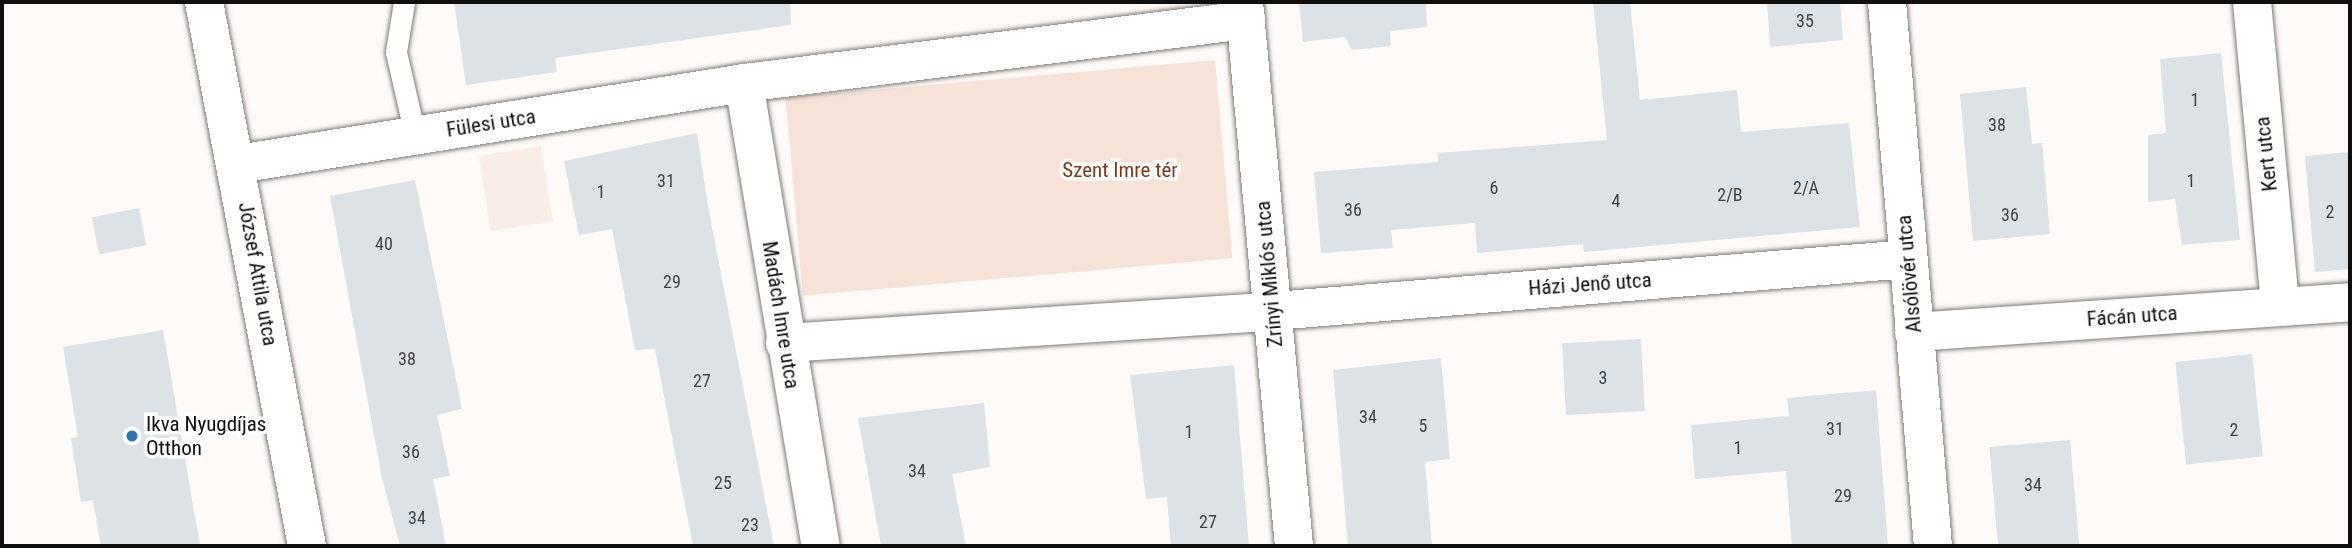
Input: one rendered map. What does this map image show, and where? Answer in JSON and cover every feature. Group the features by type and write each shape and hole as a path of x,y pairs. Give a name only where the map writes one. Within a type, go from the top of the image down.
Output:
{"street":[{"name":"József Attila utca","path":"204,2 237,164 307,546"},
{"name":"Alsólövér utca","path":"1887,2 1933,546"},
{"name":"Kert utca","path":"2252,2 2280,306"},
{"path":"744,83 1245,11"},
{"name":"Zrínyi Miklós utca","path":"1245,11 1294,546"},
{"name":"Fülesi utca","path":"237,164 744,83"},
{"name":"Madách Imre utca","path":"744,83 785,343 821,546"},
{"name":"Házi Jenő utca","path":"1272,312 1908,259"},
{"name":"Fácán utca","path":"1914,332 2350,302"},
{"path":"785,343 1272,312"}],"lane":[{"path":"404,2 396,52 415,135"}],"shaded area":[{"path":"541,146 553,221 491,231 479,156"}],"green space":[{"name":"Szent Imre tér","path":"1215,60 1232,258 803,296 786,98"}],"building":[{"path":"454,2 790,2 791,25 555,58 557,72 466,85"},
{"path":"1299,2 1426,2 1427,27 1390,31 1391,46 1352,50 1345,37 1303,42"},
{"path":"1593,2 1630,2 1640,100 1737,90 1741,132 1849,123 1860,227 1584,252 1583,244 1477,253 1475,223 1391,230 1393,248 1321,253 1314,172 1438,162 1438,153 1607,140"},
{"path":"1767,2 1840,2 1843,40 1770,47"},
{"path":"2221,53 2240,240 2182,245 2175,199 2148,202 2148,135 2166,133 2160,59"},
{"path":"2026,87 2032,144 2042,143 2050,234 1973,241 1960,94"},
{"path":"697,133 709,212 774,546 693,546 655,349 635,350 612,229 579,235 564,161"},
{"path":"2350,152 2350,269 2315,272 2305,156"},
{"path":"415,180 462,409 437,415 450,476 433,479 446,546 400,546 382,478 330,196"},
{"path":"139,208 146,245 99,254 92,217"},
{"name":"Ikva Nyugdíjas Otthon","path":"163,330 200,546 101,546 93,500 81,502 71,438 78,437 63,347"},
{"path":"1641,339 1645,411 1566,415 1562,343"},
{"path":"2252,354 2263,456 2186,464 2175,362"},
{"path":"1441,358 1450,459 1425,462 1432,546 1348,546 1333,370"},
{"path":"1234,365 1249,546 1171,546 1167,497 1146,499 1130,375"},
{"path":"1876,390 1888,546 1792,546 1786,471 1695,479 1691,425 1789,416 1787,398"},
{"path":"984,403 990,467 952,474 966,546 881,546 858,418"},
{"path":"2070,440 2079,546 1998,546 1989,447"}],"place":[{"name":"Ikva Nyugdíjas Otthon","path":"132,436"}]}
